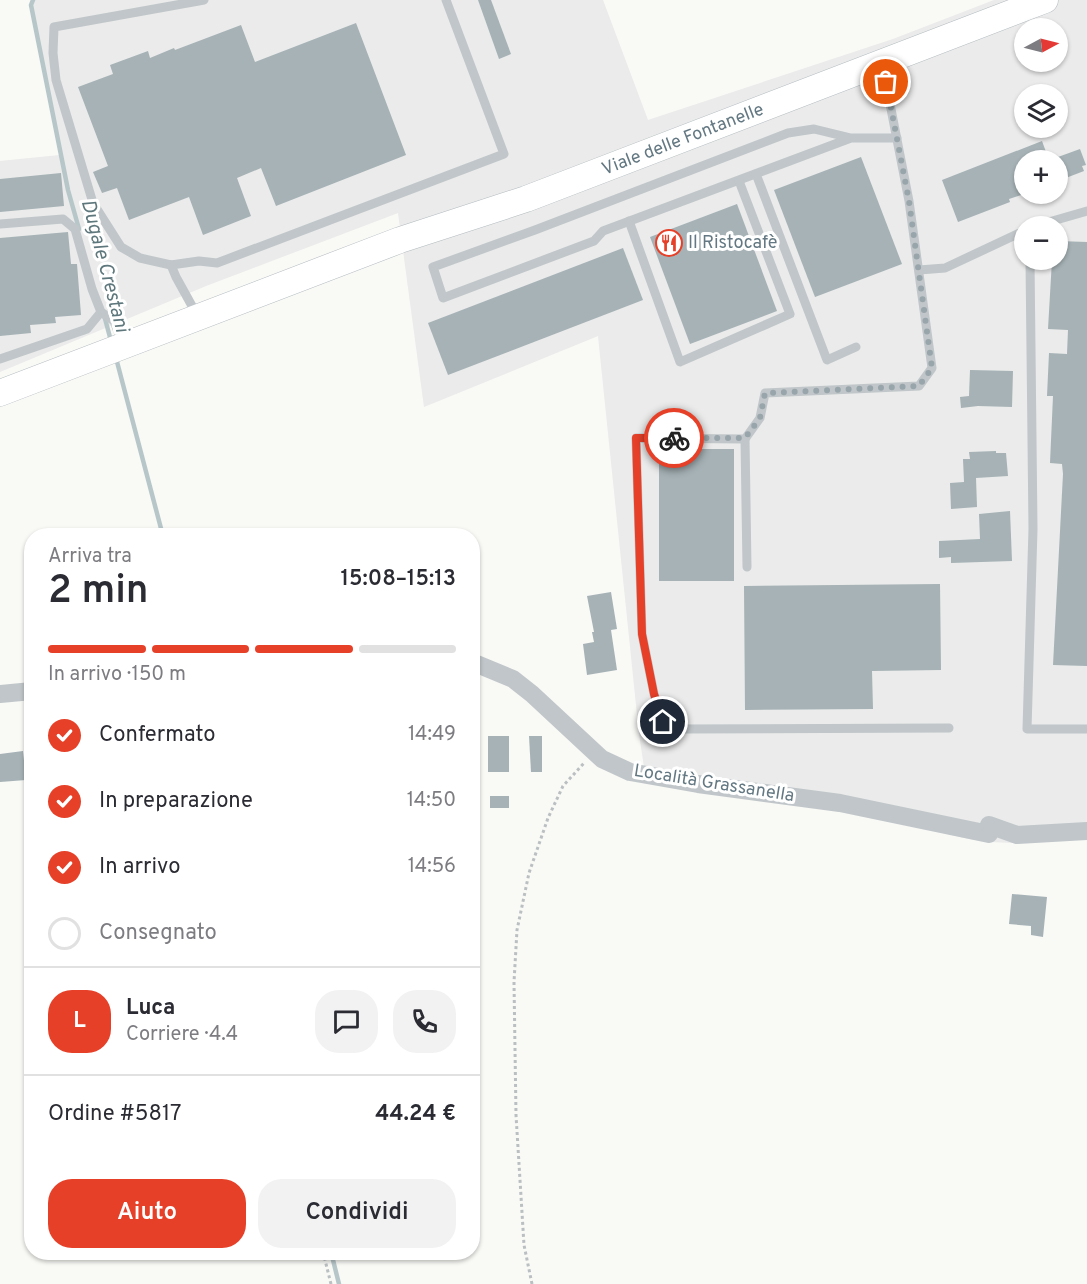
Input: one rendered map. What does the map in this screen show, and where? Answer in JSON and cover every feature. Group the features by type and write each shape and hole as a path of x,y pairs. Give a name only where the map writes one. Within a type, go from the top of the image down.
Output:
{"main road":[{"name":"Viale delle Fontanelle","path":"0,393 400,240 526,199 1045,0"}],"street":[{"name":"Località Grassanella","path":"480,665 513,679 532,693 602,759 630,772 840,802 1017,835 1087,831"},
{"path":"0,694 24,692"}],"lane":[{"path":"204,0 54,27 53,53 56,80 93,203 121,247 140,258 171,265 199,261 217,263 504,154 446,0"},
{"path":"747,567 745,438 760,418 765,393 919,386 932,368 909,201 882,63"},
{"path":"851,138 628,221 603,231 594,241 443,298 433,267 788,133 814,129 851,138 897,138"},
{"path":"756,174 827,360 856,348"},
{"path":"628,221 680,362 790,314 739,181"},
{"path":"1068,216 1087,211"},
{"path":"0,224 63,219 75,229 101,312 114,321 123,345"},
{"path":"918,270 945,268 1014,236"},
{"path":"171,265 198,317"},
{"path":"1030,270 1033,530 1027,729 1087,729"},
{"path":"0,359 87,329 101,312"},
{"path":"745,438 636,438 642,634 654,694 663,722 679,729 949,728"}],"path":[{"path":"532,1284 524,1245 516,1115 514,982 517,930 529,873 548,818 563,786 594,751"},
{"path":"324,1260 331,1284"}],"shaded area":[{"path":"33,0 603,0 648,120 893,39 994,0 1087,0 1087,838 1013,843 991,842 837,809 646,780 639,734 598,336 424,407 398,213 206,286 0,372 0,161 60,155 31,5"}],"building":[{"path":"478,0 491,0 511,54 499,59"},
{"path":"356,23 406,155 276,206 261,168 237,178 251,216 203,235 189,197 129,220 117,188 102,193 93,172 108,166 78,87 113,74 110,65 148,51 150,58 241,25 255,62"},
{"path":"1042,141 1045,150 1019,150"},
{"path":"1080,149 1086,165 1082,166 1084,171 1068,177 1068,153"},
{"path":"1014,152 1014,197 1009,199 1010,202 958,222 942,180"},
{"path":"861,157 902,264 815,297 774,190"},
{"path":"61,173 64,206 0,212 0,179"},
{"path":"737,204 777,311 690,344 650,237"},
{"path":"68,232 71,264 77,264 81,315 55,317 56,323 30,325 31,333 0,336 0,238"},
{"path":"1068,241 1087,242 1087,666 1053,665 1063,474 1062,464 1050,463 1053,396 1047,396 1049,353 1067,354 1068,330 1048,329 1051,270 1068,270"},
{"path":"623,248 643,300 448,375 428,323"},
{"path":"970,370 1013,371 1012,407 961,408 960,397 969,396"},
{"path":"659,449 734,449 734,581 659,581"},
{"path":"996,451 996,453 1006,453 1008,476 976,478 977,507 951,509 950,483 964,482 963,459 970,459 969,452"},
{"path":"1010,511 1012,561 951,563 951,557 939,558 939,541 980,539 979,514"},
{"path":"940,584 941,670 872,671 873,709 745,710 744,586"},
{"path":"611,592 617,629 611,630 617,670 587,675 583,644 594,642 592,632 594,632 587,596"},
{"path":"488,736 509,736 509,772 488,772"},
{"path":"529,736 542,736 542,772 531,772"},
{"path":"23,751 24,780 0,782 0,754"},
{"path":"490,796 509,796 509,808 490,808"},
{"path":"1012,894 1047,897 1043,937 1031,935 1031,926 1009,924"}],"waterway":[{"name":"Dugale Crestani","path":"33,0 31,5 68,190 79,229"},
{"name":"Dugale Crestani","path":"104,315 111,341"},
{"name":"Dugale Crestani","path":"116,358 161,528"},
{"name":"Dugale Crestani","path":"333,1260 339,1284"}],"way so far":[{"path":"674,438 745,438 760,418 765,393 919,386 932,368 909,201 886,82"}],"place":[{"name":"Il Ristocafè","path":"669,243"}],"route":[{"path":"663,722 654,694 642,634 636,438 674,438"}]}
